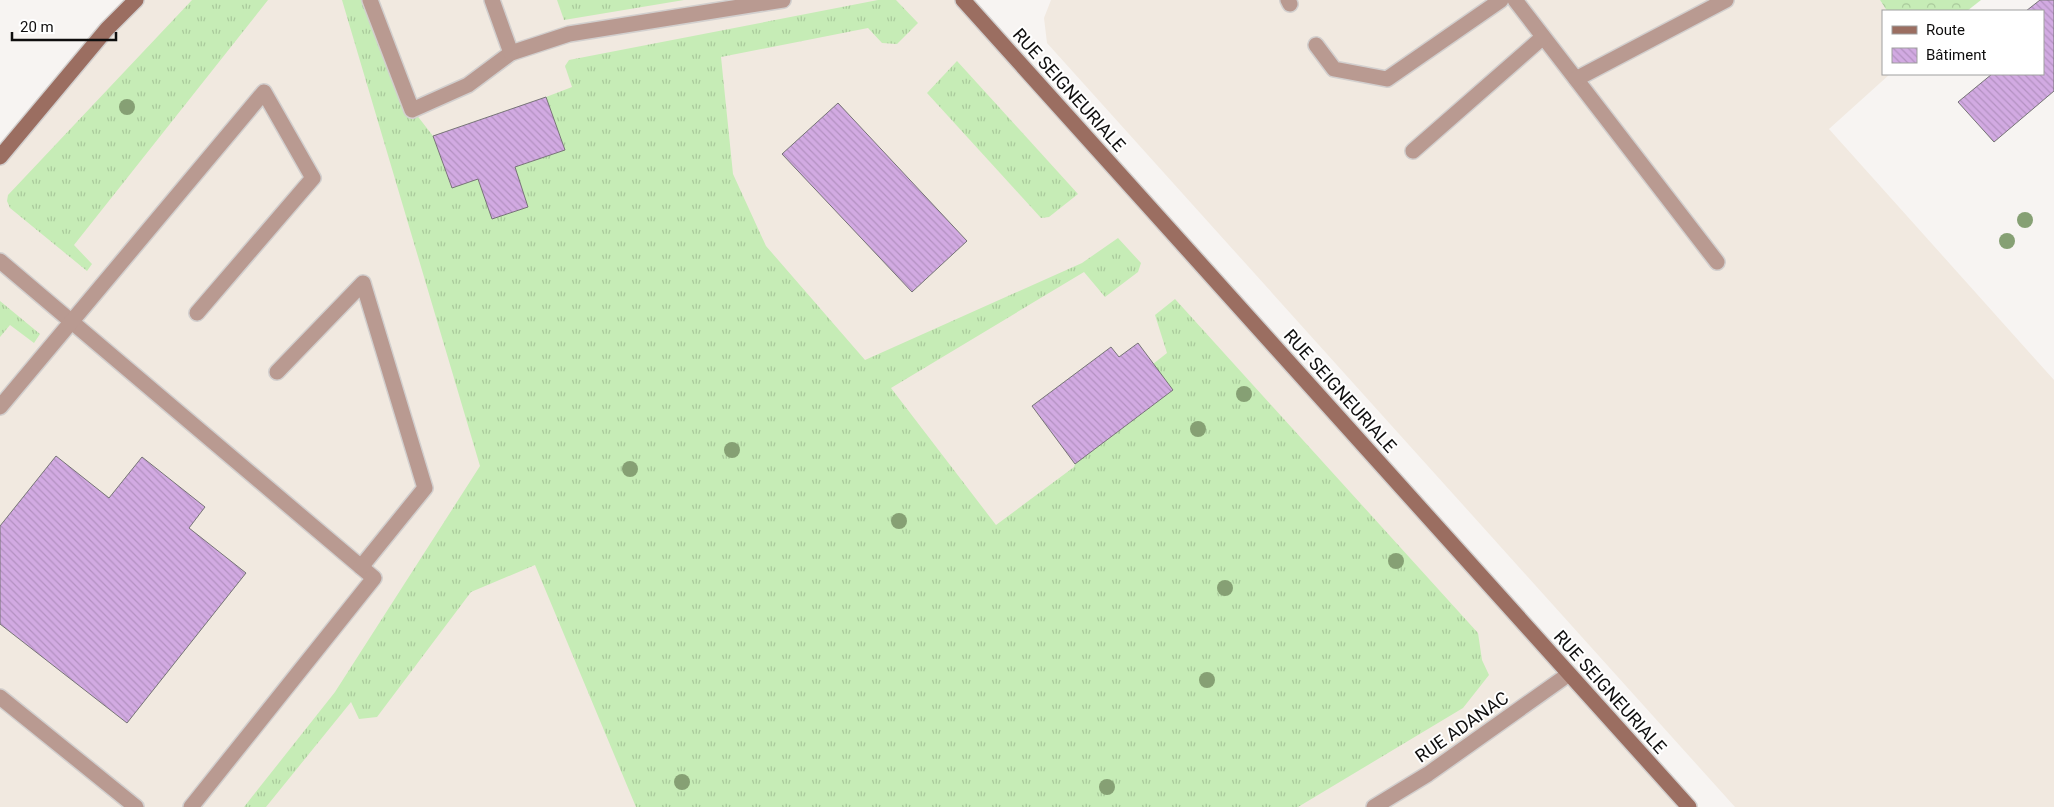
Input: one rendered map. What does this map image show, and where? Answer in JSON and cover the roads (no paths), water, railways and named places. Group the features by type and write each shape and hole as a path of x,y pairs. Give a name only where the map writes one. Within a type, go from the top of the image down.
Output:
{"street":[{"path":"0,157 107,29 136,0"},
{"path":"370,0 412,110 468,85 511,53 569,34 783,0"},
{"path":"492,0 511,53"},
{"name":"RUE SEIGNEURIALE","path":"963,0 1689,807"},
{"path":"1316,45 1334,69 1387,79 1502,0"},
{"path":"1516,0 1717,262"},
{"path":"1576,79 1726,0"},
{"path":"1413,151 1543,37"},
{"path":"0,407 264,92 313,178 197,312"},
{"path":"0,261 374,578 191,807"},
{"path":"277,372 363,283 425,488 361,567"},
{"name":"RUE ADANAC","path":"1374,807 1428,774 1569,674"},
{"path":"0,697 136,807"}]}
